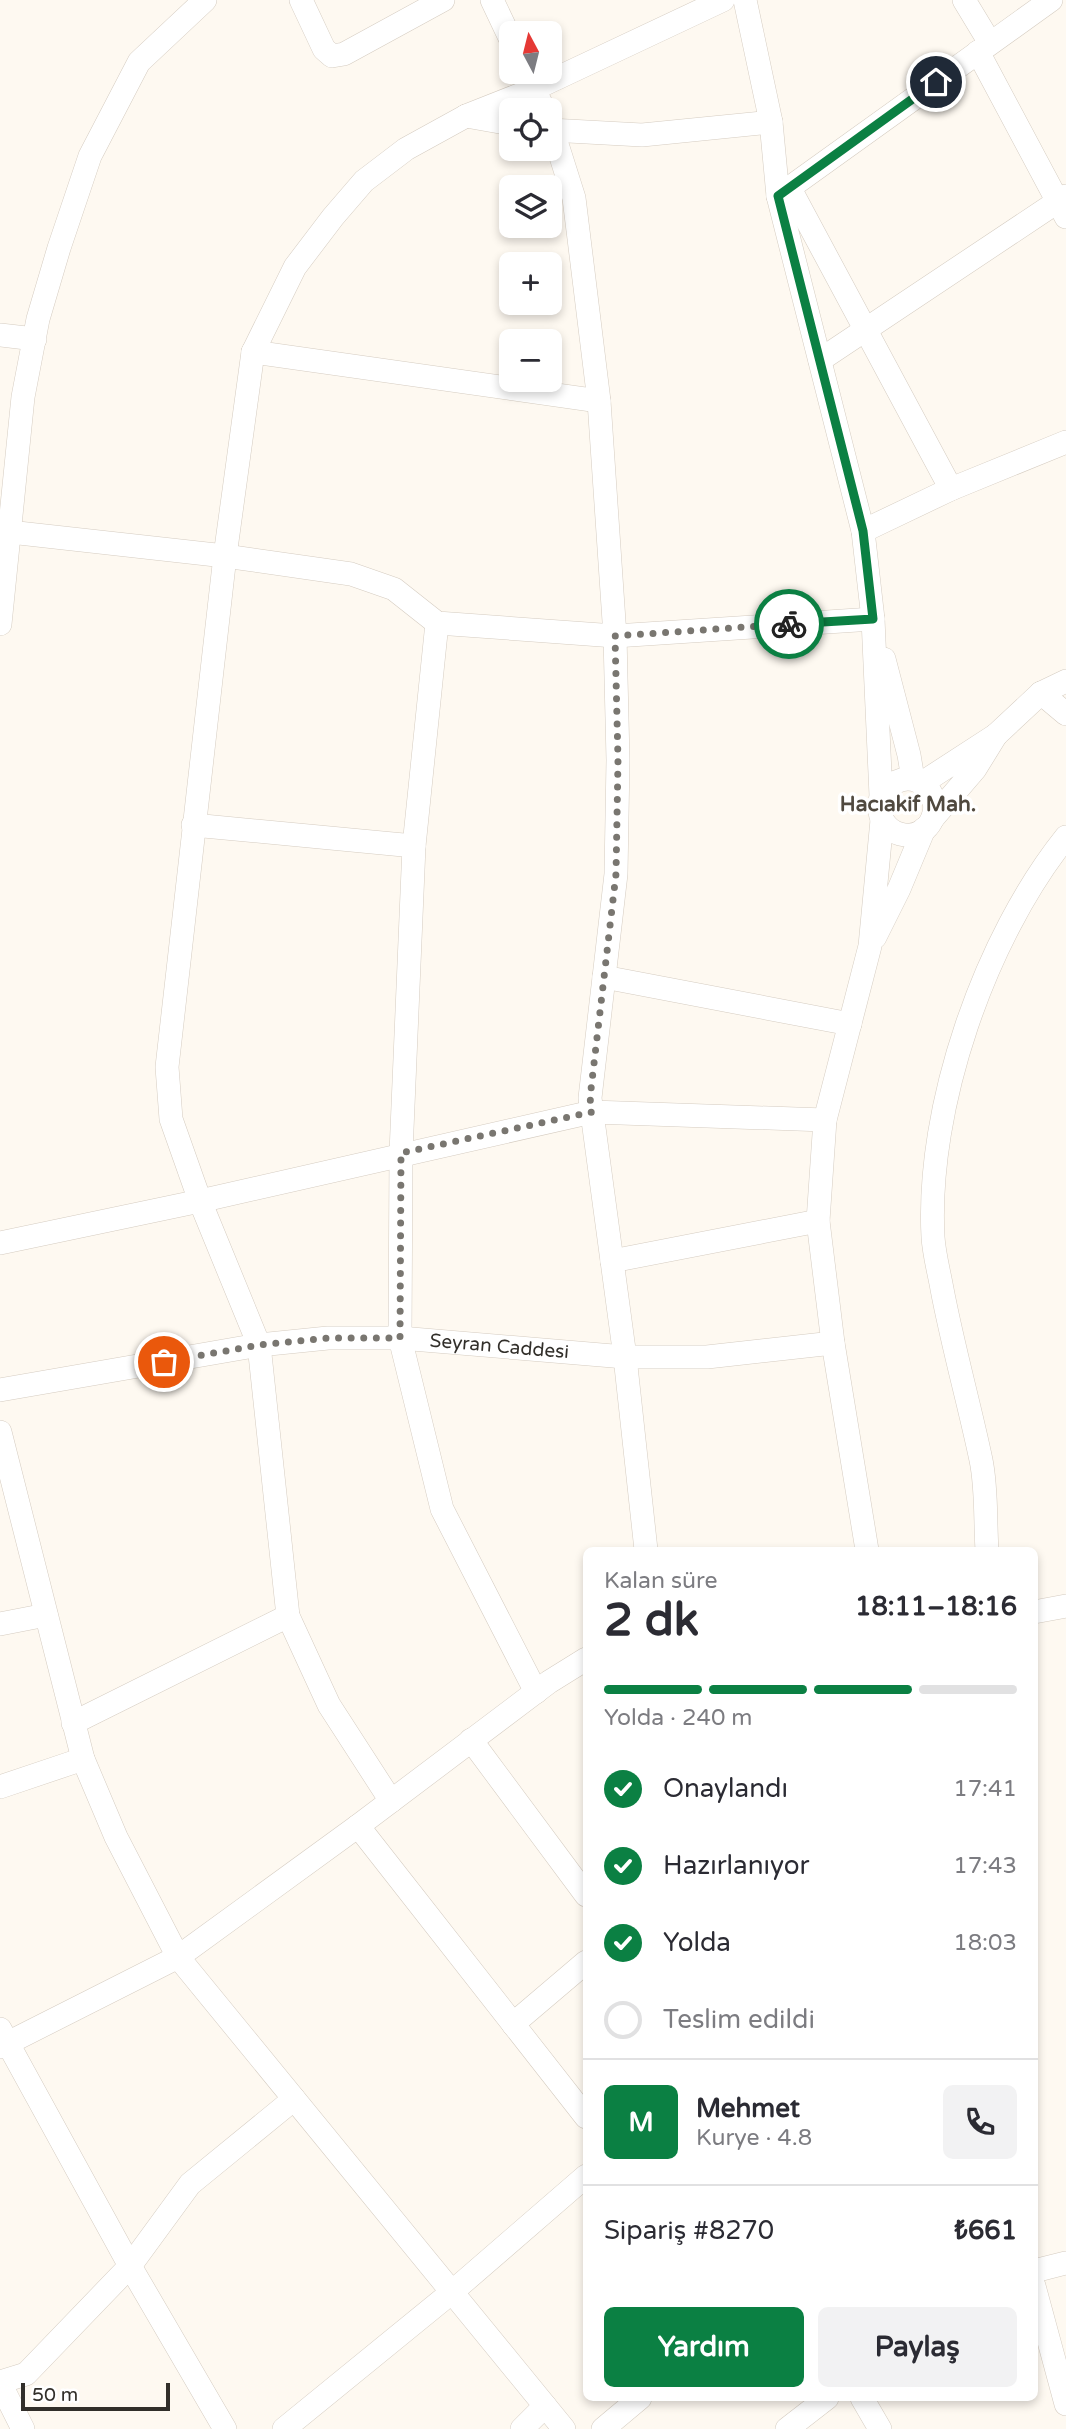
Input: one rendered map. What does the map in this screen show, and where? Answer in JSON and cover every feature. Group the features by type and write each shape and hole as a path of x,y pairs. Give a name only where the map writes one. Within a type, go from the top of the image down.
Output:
{"street":[{"path":"0,625 5,531 23,397 34,339 59,248 90,156 139,62 205,0"},
{"path":"301,0 324,49 332,56 344,54 443,0"},
{"path":"492,0 502,21"},
{"path":"562,67 723,0"},
{"path":"745,0 820,360 863,531 873,619 881,796"},
{"path":"820,360 1063,205 984,48 964,0"},
{"path":"783,191 1051,0"},
{"path":"391,1801 329,1705 288,1616 259,1345 200,1201 171,1119 167,1067 225,556 253,352 295,267 364,181 405,149 523,84"},
{"path":"466,116 499,122"},
{"path":"562,125 642,135 771,122"},
{"path":"562,161 574,198 599,401 615,636 618,760 616,874 590,1098 625,1357 646,1547"},
{"path":"783,191 866,330 951,489"},
{"path":"0,335 34,339"},
{"path":"253,352 599,401"},
{"path":"863,531 951,489 1066,442"},
{"path":"5,531 225,556 351,574 394,589 438,623 615,636 873,619"},
{"path":"870,946 935,808 934,799 917,781 873,619"},
{"path":"438,623 414,846 401,1153 400,1338 442,1509 536,1692"},
{"path":"867,1547 833,1343 818,1221 825,1120 870,946 882,820 878,804 881,796 894,782 903,779 917,781 996,735 1041,693 1066,681"},
{"path":"1041,693 1066,714"},
{"path":"882,820 887,827 901,835 917,833 975,769 996,735"},
{"path":"193,825 414,846"},
{"path":"986,1547 981,1464 953,1347 933,1239 934,1165 946,1094 976,997 1024,898 1066,836"},
{"path":"604,977 850,1024"},
{"path":"0,1243 200,1201 401,1153 592,1112 825,1120"},
{"path":"612,1261 818,1221"},
{"name":"Seyran Caddesi","path":"0,1390 259,1345 328,1338 400,1338 625,1357 707,1357 833,1343"},
{"path":"0,1432 83,1759 116,1837 178,1957 564,2429"},
{"path":"1038,1611 1066,1606"},
{"path":"0,1625 46,1615"},
{"path":"73,1723 288,1616"},
{"path":"225,2429 3,2040 178,1957 536,1692 583,1661"},
{"path":"471,1740 583,1891"},
{"path":"0,1787 83,1759"},
{"path":"358,1826 583,2113"},
{"path":"513,2024 583,1965"},
{"path":"23,2429 0,2383 26,2374 130,2266 190,2184 294,2099"},
{"path":"284,2429 452,2292 583,2179"},
{"path":"1038,2270 1066,2263"},
{"path":"1038,2301 1066,2404"},
{"path":"603,2429 636,2401"},
{"path":"787,2429 823,2401"},
{"path":"864,2401 880,2429"},
{"path":"522,2429 545,2406"}],"way so far":[{"path":"164,1362 259,1345 328,1338 400,1338 401,1153 592,1112 590,1098 616,874 618,760 615,636 789,624"}],"district":[{"name":"Hacıakif Mah.","path":"908,804"}],"route":[{"path":"789,624 873,619 863,531 778,196 936,82"}]}
